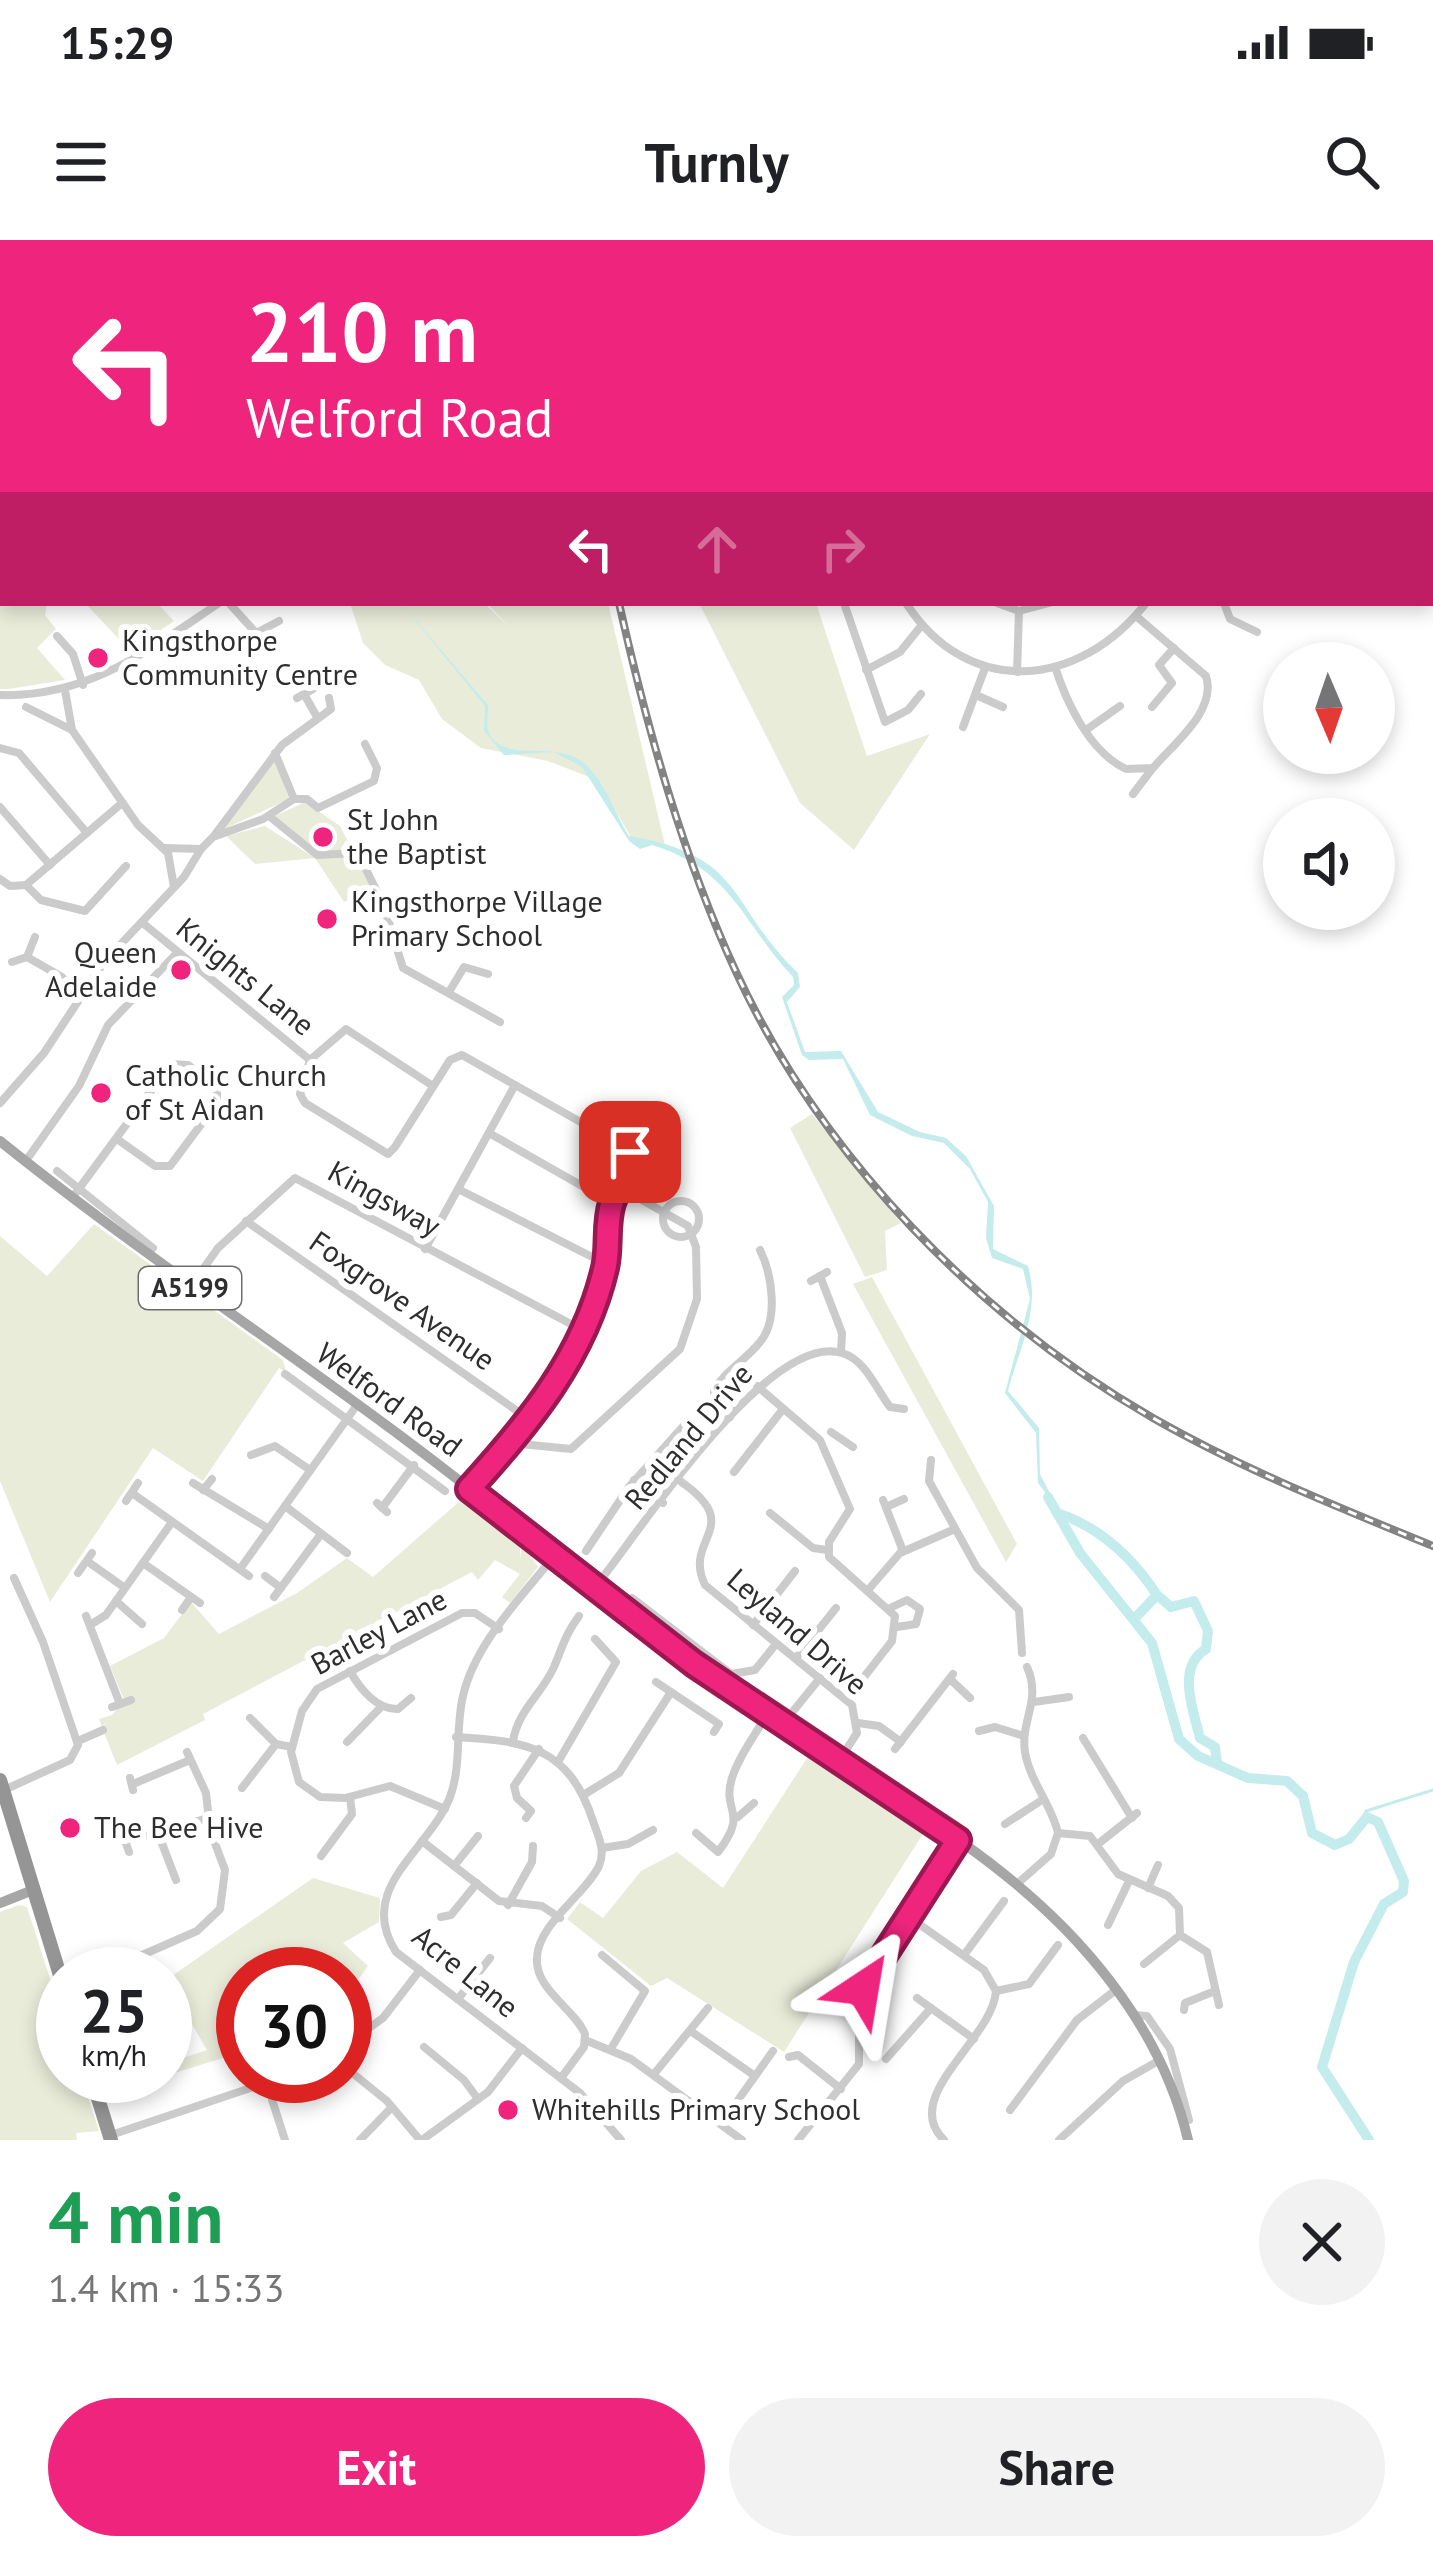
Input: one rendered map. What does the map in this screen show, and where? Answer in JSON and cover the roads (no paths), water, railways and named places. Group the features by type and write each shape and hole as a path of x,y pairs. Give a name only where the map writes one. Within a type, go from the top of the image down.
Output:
{"highway":[{"path":"2,1785 52,1947"},
{"path":"99,2103 110,2138"}],"main road":[{"name":"Welford Road","path":"0,1141 766,1716 958,1840 1017,1884 1117,1989 1135,2015 1176,2083 1188,2140"},
{"path":"0,1903 33,1890"}],"street":[{"path":"0,697 83,685 128,664 215,606"},
{"path":"232,606 256,634"},
{"path":"845,606 884,722 908,710 921,694"},
{"path":"908,606 945,648 985,668 1017,672 1055,667 1090,653 1144,606"},
{"path":"1005,606 1019,611 1036,606"},
{"path":"1225,606 1230,619 1257,632"},
{"path":"1017,672 1019,611"},
{"path":"1133,794 1206,705 1210,690 1205,676 1136,616"},
{"path":"228,648 279,621"},
{"path":"866,670 900,652 921,626"},
{"path":"73,634 60,639 83,685"},
{"path":"1152,707 1172,683 1159,665 1174,648"},
{"path":"1055,667 1086,730 1118,765 1153,768"},
{"path":"962,727 985,668"},
{"path":"65,690 72,730 122,803 164,848 174,866 174,889"},
{"path":"304,694 317,717"},
{"path":"976,695 1003,706"},
{"path":"0,1103 44,1053 104,962 174,889 275,753 331,709 328,698"},
{"path":"1086,730 1120,706"},
{"path":"26,707 72,730"},
{"path":"213,837 268,816 294,800 307,799 318,808 376,778 376,763 365,744"},
{"path":"0,748 19,753 87,833"},
{"path":"275,753 294,800"},
{"path":"0,878 10,886 26,885 122,803"},
{"path":"0,807 50,865"},
{"path":"268,816 317,855 358,853 403,968 500,1022"},
{"path":"164,848 201,849"},
{"path":"26,885 41,900 85,911 126,866"},
{"path":"388,921 429,908"},
{"name":"Knights Lane","path":"144,924 310,1060 349,1029 433,1086"},
{"path":"27,957 35,937"},
{"path":"25,1162 79,1086 108,1025 177,953"},
{"path":"12,962 27,957 62,976 79,998"},
{"path":"449,992 464,967 488,974"},
{"path":"310,1060 302,1100 385,1154 395,1148 457,1055 626,1148 632,1161 612,1203 606,1264 586,1332 530,1420 469,1489"},
{"path":"75,1194 174,1059 188,1065 219,1095 176,1161 158,1167 117,1138"},
{"path":"424,1249 515,1085"},
{"path":"489,1132 612,1203"},
{"name":"Welford Road","path":"57,1171 75,1194 153,1248"},
{"name":"Kingsway","path":"190,1287 246,1221 296,1178 586,1332"},
{"path":"619,1187 665,1209"},
{"path":"457,1189 606,1264"},
{"path":"674,1200 694,1210 700,1224 693,1235 687,1238 667,1228 665,1209 674,1200"},
{"name":"Foxgrove Avenue","path":"246,1221 530,1420"},
{"path":"510,1443 571,1449 680,1349 698,1299 693,1235"},
{"path":"730,1417 715,1403 714,1390 766,1332 772,1275 761,1263 760,1250"},
{"path":"819,1276 842,1333 841,1352 858,1362 898,1412"},
{"name":"Redland Drive","path":"596,1588 757,1386 806,1356 841,1352"},
{"name":"Welford Road","path":"285,1374 445,1491"},
{"path":"757,1386 824,1446 850,1509 827,1550"},
{"path":"239,1569 357,1405"},
{"path":"750,1474 736,1469 783,1409"},
{"path":"586,1551 634,1480 688,1421"},
{"path":"824,1446 834,1434 853,1448"},
{"path":"251,1455 271,1442 310,1470"},
{"path":"931,1460 929,1481 955,1529 985,1580 1019,1610 1022,1653"},
{"path":"382,1507 414,1465"},
{"path":"203,1490 212,1479"},
{"path":"634,1480 662,1504"},
{"name":"Leyland Drive","path":"680,1481 706,1501 713,1516 712,1532 699,1560 702,1580 847,1699 859,1723 839,1761"},
{"path":"193,1483 269,1529"},
{"path":"138,1484 129,1497 249,1576"},
{"path":"903,1551 884,1503 904,1499"},
{"path":"285,1506 347,1553"},
{"path":"770,1513 813,1548 827,1550"},
{"path":"131,1700 116,1706 88,1621 116,1601 172,1522"},
{"path":"868,1590 903,1551 955,1529"},
{"path":"274,1597 321,1534"},
{"path":"827,1550 834,1564 890,1608 897,1627 892,1641 847,1699"},
{"name":"Acre Lane","path":"554,1556 470,1672 454,1781 445,1809 389,1884 382,1913 392,1946 561,2078 621,2140"},
{"path":"79,1573 90,1557 125,1588"},
{"path":"143,1563 195,1600 182,1610"},
{"path":"753,1624 795,1571"},
{"path":"265,1576 281,1588"},
{"path":"2,1785 70,1760 78,1741 44,1642 13,1586"},
{"path":"632,1598 731,1674 754,1670 777,1643"},
{"path":"890,1608 907,1600 920,1609 916,1624 897,1627"},
{"path":"116,1601 142,1624"},
{"path":"796,1658 836,1608"},
{"name":"Barley Lane","path":"292,1747 309,1698 350,1671 462,1613 475,1613 499,1629"},
{"path":"512,1741 517,1720 554,1666 559,1643 579,1616"},
{"path":"558,1762 615,1665 613,1653 595,1639"},
{"path":"1017,1884 1051,1854 1058,1833 1042,1800 1024,1736 1034,1702 1027,1667"},
{"path":"350,1671 382,1706 398,1709 411,1698"},
{"path":"859,1723 879,1726 898,1745 952,1677 970,1698"},
{"path":"790,1714 820,1678"},
{"path":"656,1682 719,1724 714,1732"},
{"path":"584,1795 619,1773 671,1692"},
{"path":"1034,1702 1069,1697"},
{"path":"346,1742 382,1706"},
{"path":"738,1818 731,1781 766,1716"},
{"path":"250,1718 277,1744 292,1747 293,1770 304,1787 326,1798 390,1786 445,1809"},
{"path":"979,1731 995,1726 1024,1736"},
{"path":"78,1741 103,1730"},
{"path":"457,1737 512,1741 558,1762 584,1795 602,1848 598,1868 538,1950 537,1964 548,1988 580,2023 585,2040 561,2078"},
{"path":"1083,1738 1135,1816 1098,1844"},
{"path":"242,1788 277,1744"},
{"path":"526,1817 531,1811 517,1798 514,1786 538,1749"},
{"path":"132,1784 189,1756 206,1790 208,1818 227,1882 223,1902 209,1922 158,1947"},
{"path":"321,1856 352,1814 350,1797"},
{"path":"1005,1824 1042,1800"},
{"path":"696,1833 718,1852 738,1818 754,1803"},
{"path":"129,1852 124,1838 208,1818"},
{"path":"602,1848 628,1844 653,1830"},
{"path":"158,1833 176,1880"},
{"path":"1058,1833 1082,1833 1098,1844 1129,1881 1176,1904 1182,1918 1180,1935 1144,1964"},
{"path":"454,1866 478,1836"},
{"path":"422,1840 508,1905 542,1906 560,1918"},
{"path":"798,2140 861,2057 859,1996 958,1840"},
{"path":"508,1905 532,1862 533,1846"},
{"path":"1148,1888 1158,1865"},
{"path":"1108,1925 1129,1881"},
{"path":"441,1917 451,1915 477,1883"},
{"path":"964,1955 1004,1901"},
{"path":"909,1917 988,1974 996,1991 990,2018 933,2098 931,2120 944,2140"},
{"path":"1180,1935 1207,1952 1220,2005"},
{"path":"996,1991 1029,1984 1058,1945"},
{"path":"602,1954 645,1991 643,2003 612,2048"},
{"path":"458,2000 490,1958"},
{"path":"372,2026 420,1970"},
{"path":"1010,2110 1077,2020 1117,1989"},
{"path":"1184,2010 1185,2003 1215,1991"},
{"path":"916,1998 974,2039"},
{"path":"654,2074 708,2008"},
{"path":"886,2060 931,2008"},
{"name":"Welford Road","path":"1135,2015 1147,2016 1157,2029 1190,2120"},
{"path":"692,2032 755,2076"},
{"path":"585,2040 612,2048 654,2074 742,2140"},
{"path":"424,2047 464,2080 478,2099"},
{"path":"372,2090 421,2140 478,2099 522,2048"},
{"path":"721,2124 773,2051"},
{"path":"789,2057 798,2055 841,2089"},
{"path":"1059,2140 1124,2081 1160,2060"},
{"path":"110,2138 216,2102"},
{"path":"273,2103 285,2140"},
{"path":"360,2140 393,2107"}],"water":[{"path":"403,606 488,705 488,730 496,742 518,750 554,752 504,755 484,731 485,706"},
{"path":"554,752 572,756 591,770 629,836 695,856 731,886 798,973 800,987 787,1002 805,1052 841,1051 878,1112 920,1132 946,1138 966,1156 994,1206 993,1249 1028,1266 1032,1298 1030,1314 1008,1391 1039,1428 1040,1474 1059,1511 1038,1483 1036,1433 1005,1393 1030,1299 1023,1269 992,1258 986,1238 988,1202 970,1169 944,1143 912,1136 870,1115 843,1059 809,1060 802,1055 782,997 794,985 793,977 734,900 679,856 652,845 640,849 629,841 582,767"}],"waterway":[{"path":"1048,1497 1080,1553 1152,1643 1179,1739 1198,1756 1248,1778 1287,1781 1303,1796 1312,1833 1335,1845 1349,1839 1367,1817 1378,1822 1404,1881 1403,1892 1384,1904 1354,1962 1322,2067 1369,2140"},
{"path":"1057,1513 1101,1535 1147,1581 1157,1595 1135,1618"},
{"path":"1157,1595 1171,1607 1194,1601 1208,1631 1206,1649 1191,1666 1189,1689 1200,1738 1215,1747 1217,1763"},
{"path":"1361,1821 1366,1811 1433,1790"}],"railway":[{"path":"620,606 668,792 718,930 772,1042 860,1169 967,1282 1089,1378 1221,1454 1433,1546"}],"place":[{"name":"Kingsthorpe Community Centre","path":"98,658"},
{"name":"St John the Baptist","path":"323,837"},
{"name":"Kingsthorpe Village Primary School","path":"327,919"},
{"name":"Queen Adelaide","path":"181,970"},
{"name":"Catholic Church of St Aidan","path":"101,1093"},
{"name":"The Bee Hive","path":"70,1828"},
{"name":"Whitehills Primary School","path":"508,2110"}]}
